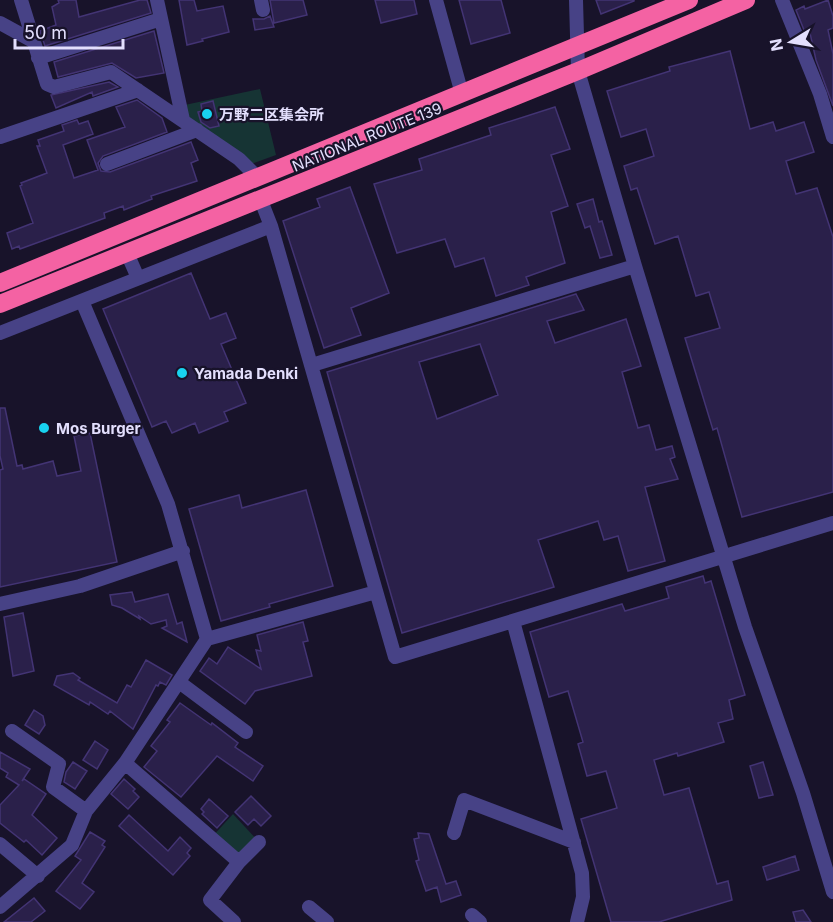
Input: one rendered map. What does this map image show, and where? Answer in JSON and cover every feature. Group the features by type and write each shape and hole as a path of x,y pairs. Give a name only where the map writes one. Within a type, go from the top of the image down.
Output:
{"highway":[{"name":"NATIONAL ROUTE 139","path":"0,283 689,0"},
{"name":"NATIONAL ROUTE 139","path":"0,304 578,71 746,0"}],"street":[{"path":"21,0 47,84 54,87 111,72 239,159 257,177"},
{"path":"157,0 183,120"},
{"path":"436,0 462,94"},
{"path":"576,0 578,71 745,627 803,793 833,892"},
{"path":"782,0 820,94 832,133"},
{"path":"38,58 161,18"},
{"path":"0,23 33,40"},
{"path":"0,137 138,90"},
{"path":"107,164 197,130"},
{"path":"260,198 271,226 312,365 395,657 833,523"},
{"path":"0,333 271,226"},
{"path":"127,253 138,278"},
{"path":"312,365 635,266"},
{"path":"82,301 168,504 207,639"},
{"path":"0,604 81,586 183,551"},
{"path":"0,907 72,845 86,811 125,763 207,639 376,592"},
{"path":"513,621 582,873 583,897 577,922"},
{"path":"179,682 246,732"},
{"path":"12,731 59,764 52,787 86,811"},
{"path":"125,763 239,862"},
{"path":"454,833 457,798 574,842"},
{"path":"234,922 210,900 239,862 259,842"},
{"path":"0,844 38,876"},
{"path":"309,907 327,922"}],"green space":[{"path":"260,89 276,155 246,166 183,120 180,106"},
{"path":"233,814 259,842 239,862 211,838"}],"building":[{"path":"58,0 76,0 79,17 140,0 147,0 151,13 45,46 40,31 56,25 52,7 59,3"},
{"path":"179,0 194,0 197,11 223,6 229,32 187,45"},
{"path":"270,0 303,0 307,15 274,23"},
{"path":"375,0 414,0 417,14 381,23"},
{"path":"459,0 501,0 510,33 471,44"},
{"path":"596,0 634,0 634,1 601,14"},
{"path":"828,0 833,16 833,28 828,30 833,54 833,106 816,60 810,33 806,35 796,10"},
{"path":"270,16 274,27 255,30 253,19 264,19"},
{"path":"154,31 164,73 136,78 112,63 58,77 54,62"},
{"path":"730,51 750,129 773,122 776,131 804,122 814,152 786,161 796,194 817,188 833,237 833,492 742,517 717,428 713,430 685,338 720,328 709,292 696,296 678,236 655,244 637,188 631,190 624,166 654,156 646,129 621,137 607,91 670,71 669,67"},
{"path":"109,82 118,87 93,96 92,92 56,108 51,95"},
{"path":"137,100 162,118 167,132 103,156 98,163 101,171 110,172 191,142 198,160 191,163 197,181 151,196 152,199 124,210 123,206 104,213 105,218 20,249 19,246 12,249 7,233 33,223 20,186 21,183 47,173 37,146 40,146 38,140 64,131 62,125 77,120 79,124 88,121 93,134 63,145 74,178 98,170 87,140 125,127 116,107"},
{"name":"万野二区集会所","path":"213,101 219,126 210,128 201,122 198,112 202,111 201,104"},
{"path":"555,107 570,149 551,155 568,206 551,212 565,263 526,277 529,285 496,296 484,258 455,267 445,239 397,253 374,184 422,170 419,159 491,135 489,128"},
{"path":"350,187 389,293 351,308 361,335 324,348 283,221 320,207 317,199"},
{"path":"593,199 612,255 600,258 590,226 585,228 577,204"},
{"name":"Yamada Denki","path":"191,273 210,319 226,313 236,338 221,344 246,403 224,412 228,421 199,433 195,423 172,433 166,421 152,427 103,309"},
{"path":"576,294 584,310 547,321 555,343 626,319 641,366 622,372 638,428 649,425 656,450 672,446 675,457 670,459 678,479 645,487 665,561 628,571 618,536 604,540 598,521 538,540 554,587 402,633 327,372","holes":["480,344 498,395 437,419 419,362"]},
{"path":"0,408 5,408 17,466 22,465 23,469 53,461 57,476 81,471 74,436 90,433 117,562 0,587 0,470 3,469 0,456"},
{"path":"306,490 333,586 269,604 270,607 221,621 189,509 239,495 242,508"},
{"path":"703,576 705,583 711,581 745,695 729,700 733,719 718,723 724,742 678,756 677,753 654,760 664,795 689,788 717,884 728,881 732,900 659,922 611,922 581,819 617,808 606,771 587,776 578,744 583,742 568,691 549,697 530,632 622,604 625,611 669,598 666,587"},
{"path":"132,592 135,602 168,594 177,624 182,622 187,642 162,628 167,626 166,620 151,624 139,616 140,619 112,605 110,595"},
{"path":"23,613 34,671 13,676 4,617"},
{"path":"303,622 308,641 303,642 312,676 255,691 245,704 200,671 209,658 217,664 228,647 261,669 256,650 261,651 257,635"},
{"path":"146,660 172,675 166,685 160,682 158,686 156,685 133,729 110,711 108,714 90,702 89,705 54,685 57,676 73,673 80,678 78,680 117,703 127,685 131,687"},
{"path":"180,703 211,725 212,723 238,743 235,747 263,766 253,781 217,756 181,797 144,767 157,751 151,746 170,722 167,720"},
{"path":"34,710 43,716 45,725 39,734 25,725"},
{"path":"95,741 108,750 97,769 83,760"},
{"path":"0,752 30,769 22,781 24,779 46,794 32,815 57,838 42,855 26,840 24,842 0,823 0,805 19,785 6,777 8,773 0,768"},
{"path":"73,762 87,771 75,789 64,782 66,772"},
{"path":"763,762 773,795 759,798 750,766"},
{"path":"124,779 135,789 133,791 139,797 128,809 111,794"},
{"path":"251,796 271,816 261,826 254,819 248,825 235,812"},
{"path":"209,799 228,816 217,828 202,814 204,812 201,809"},
{"path":"129,815 168,851 180,837 191,848 187,853 190,856 173,875 119,826"},
{"path":"90,832 105,841 102,845 105,847 82,883 94,892 80,909 56,891 81,860 75,856"},
{"path":"418,833 429,834 446,884 456,881 461,895 441,902 437,887 426,891 416,861 419,860 414,839 419,838"},
{"path":"795,856 799,870 767,880 763,867"},
{"path":"34,898 45,911 31,922 4,922"},
{"path":"803,910 811,922 796,922 793,912"}],"place":[{"name":"万野二区集会所","path":"207,114"},
{"name":"Yamada Denki","path":"182,373"},
{"name":"Mos Burger","path":"44,428"}]}
